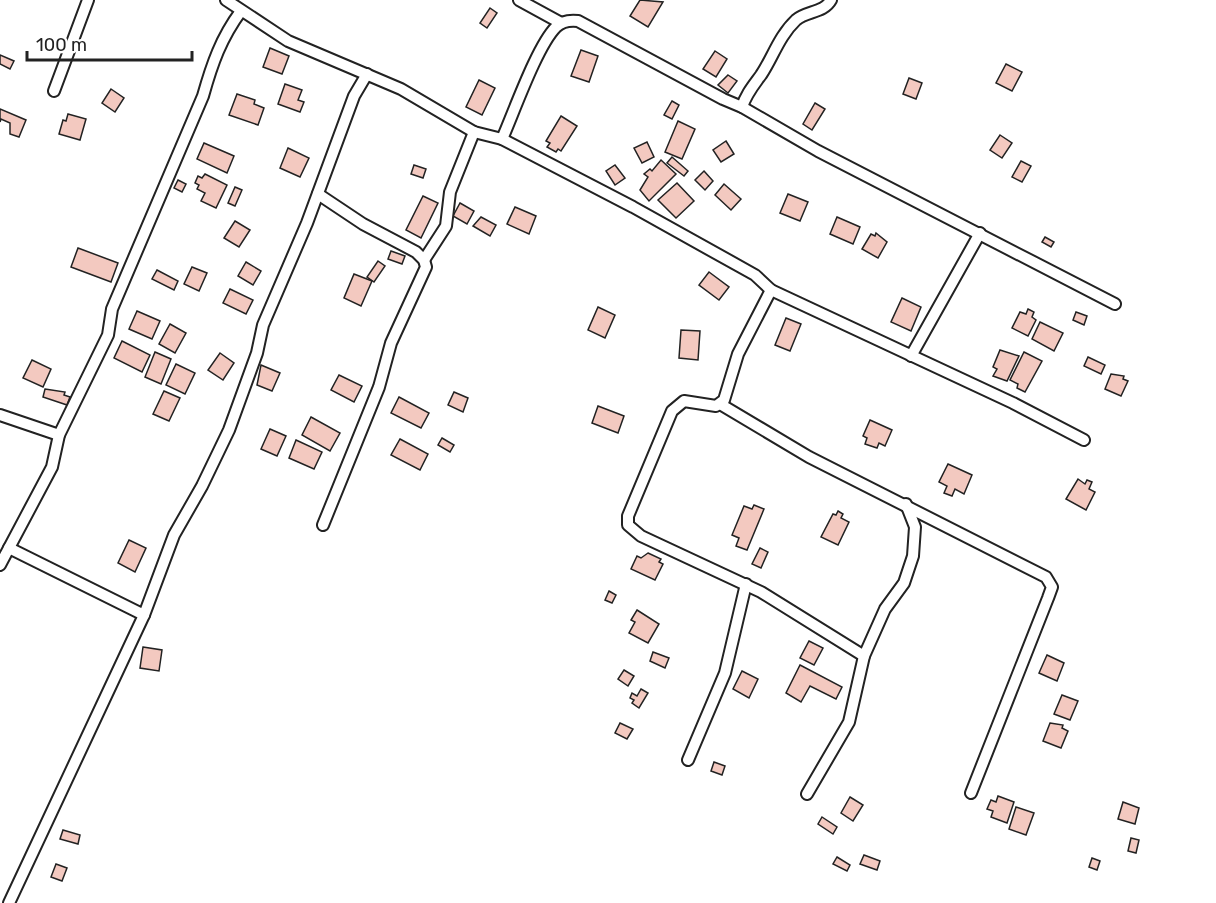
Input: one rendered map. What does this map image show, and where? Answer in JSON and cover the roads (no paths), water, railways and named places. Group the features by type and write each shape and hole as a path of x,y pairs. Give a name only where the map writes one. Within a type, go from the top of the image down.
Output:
{"street":[{"path":"54,91 88,0"},
{"path":"226,0 288,41 401,89 474,132 502,139 755,275 771,290 1012,403 1084,440"},
{"path":"519,0 561,23 578,21 742,107 818,151 1115,304"},
{"path":"742,107 747,93 761,75 779,41 798,19 828,6 831,0"},
{"path":"0,565 52,467 59,435 108,335 112,309 203,96 213,59 226,31 241,11"},
{"path":"502,139 543,47 561,23"},
{"path":"9,903 144,615 174,535 202,486 229,430 257,353 263,325 284,280 354,96 367,74"},
{"path":"424,260 446,226 450,192 474,132"},
{"path":"318,194 354,219 416,252 424,260 426,267 391,343 379,387 323,525"},
{"path":"911,356 980,233"},
{"path":"771,290 738,354 727,394 720,404 716,406 684,401 672,411 627,521 631,530 641,536 746,584 864,656"},
{"path":"720,404 809,457 906,504 1046,577 1052,587 971,793"},
{"path":"0,415 59,435"},
{"path":"807,794 849,722 864,656 885,609 904,583 913,556 915,526 906,504"},
{"path":"9,548 144,615"},
{"path":"688,760 725,673 746,584"}]}
